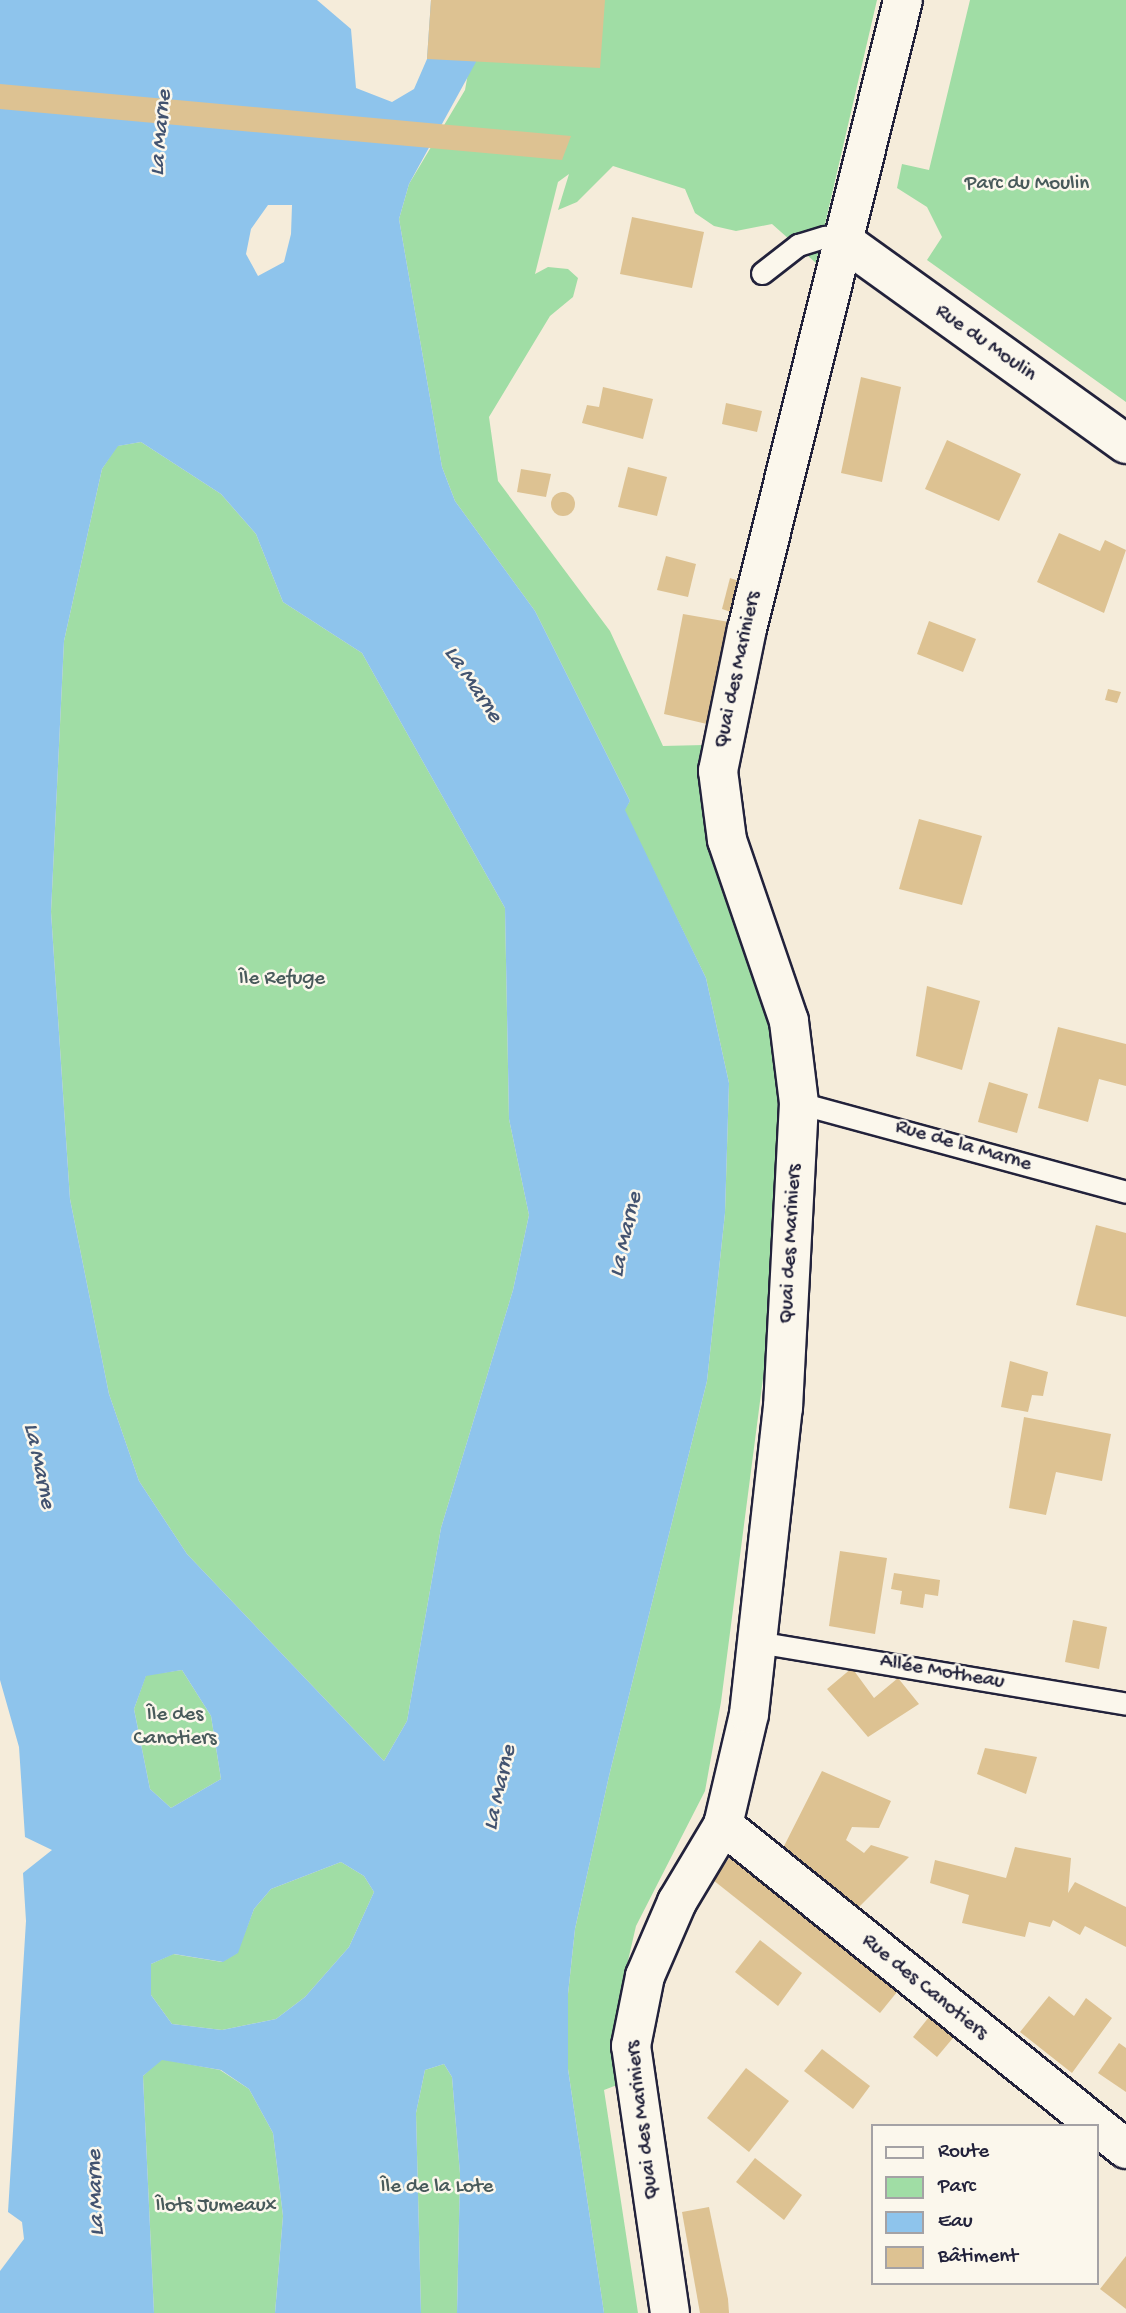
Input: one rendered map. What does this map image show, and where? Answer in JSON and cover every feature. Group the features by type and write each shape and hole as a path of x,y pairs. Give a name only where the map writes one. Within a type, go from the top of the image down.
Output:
{"street":[{"name":"Quai des Mariniers","path":"670,2313 631,2046 645,1976 677,1902 723,1825 757,1642 783,1409 799,1103 789,1021 727,840 718,771 747,629 862,176 903,0"},
{"name":"Rue du Moulin","path":"845,242 1126,444"},
{"name":"Rue des Canotiers","path":"723,1825 1095,2124"},
{"name":"Rue des Canotiers","path":"1098,2126 1126,2149"}],"lane":[{"path":"762,273 798,245 825,237 845,242"},
{"name":"Rue de la Marne","path":"799,1103 1126,1192"},
{"name":"Allée Motheau","path":"757,1642 1126,1704"}],"green space":[{"path":"481,0 877,0 816,263 772,224 736,231 714,226 695,213 685,189 613,166 577,202 558,210 569,174 558,182 535,274 548,267 568,269 578,278 573,297 550,316 489,417 498,481 610,631 663,746 704,745 784,1088 775,1286 721,1702 705,1791 636,1926 618,2004 617,2085 604,2090 638,2313 604,2313 568,2069 568,1994 575,1929 609,1776 707,1381 725,1213 729,1083 706,978 624,810 630,801 535,611 455,501 442,467 399,219 409,184 465,90"},
{"name":"Parc du Moulin","path":"970,0 1126,0 1126,402 927,260 942,237 927,207 897,188 902,164 929,170"},
{"name":"Île Refuge","path":"141,442 221,494 256,534 283,602 362,653 505,908 509,1119 529,1215 513,1290 441,1528 407,1721 384,1761 187,1554 139,1481 109,1394 70,1199 51,912 64,641 102,469 117,446"},
{"name":"Île des Canotiers","path":"182,1670 211,1716 221,1779 171,1808 150,1789 134,1709 146,1675"},
{"path":"341,1862 364,1876 374,1892 349,1947 305,1997 276,2019 222,2030 172,2024 151,1995 151,1964 173,1954 222,1962 237,1953 254,1909 271,1889"},
{"name":"Îlots Jumeaux","path":"161,2059 220,2070 249,2089 273,2133 283,2216 275,2313 154,2313 143,2076"},
{"name":"Île de la Lote","path":"444,2064 452,2077 460,2174 457,2313 421,2313 416,2113 425,2070"}],"water":[{"name":"La Marne","path":"0,0 317,0 351,29 356,88 392,102 414,89 427,59 431,0 481,0 476,62 409,184 399,219 442,467 455,501 535,611 630,801 625,810 706,978 729,1083 725,1213 707,1381 609,1776 575,1929 568,1994 568,2069 604,2313 457,2313 460,2174 452,2077 444,2064 425,2070 416,2113 421,2313 275,2313 283,2216 273,2133 249,2089 221,2070 162,2060 143,2076 154,2313 0,2313 0,2271 24,2239 22,2222 8,2212 26,1921 23,1873 52,1850 25,1837 19,1747 0,1680","holes":["268,205 292,205 291,234 284,262 258,276 246,254 251,229","141,442 221,494 256,534 283,602 362,653 505,908 509,1119 529,1215 513,1290 441,1528 407,1721 384,1761 187,1554 139,1481 109,1394 70,1199 51,912 64,641 102,469 118,446","182,1670 211,1716 221,1779 171,1808 150,1789 134,1709 146,1676","341,1862 364,1876 374,1892 349,1947 305,1997 276,2019 222,2030 172,2024 151,1995 151,1964 174,1954 223,1962 238,1953 254,1909 271,1889"]}],"building":[{"path":"431,0 605,0 600,68 427,59"},
{"path":"0,84 571,136 562,160 0,109"},
{"path":"632,217 704,232 692,288 620,274"},
{"path":"861,377 901,387 882,482 841,473"},
{"path":"603,387 653,399 643,439 582,423 587,405 599,407"},
{"path":"726,403 762,411 757,432 722,424"},
{"path":"947,440 1021,474 999,521 925,489"},
{"path":"628,467 667,477 657,516 618,507"},
{"path":"521,469 551,474 546,497 517,492"},
{"path":"563,492 571,496 575,504 571,512 563,516 555,512 551,504 555,496"},
{"path":"1059,533 1100,551 1105,540 1126,550 1104,613 1037,582"},
{"path":"666,556 696,564 688,597 657,590"},
{"path":"730,578 739,581 731,612 722,609"},
{"path":"683,614 729,622 707,724 664,714"},
{"path":"929,621 976,639 963,672 917,654"},
{"path":"1108,689 1121,692 1117,703 1105,700"},
{"path":"919,819 982,836 962,905 899,889"},
{"path":"927,986 980,1001 962,1070 916,1056"},
{"path":"1058,1027 1126,1044 1126,1086 1099,1079 1088,1122 1038,1108"},
{"path":"989,1082 1028,1094 1017,1133 978,1122"},
{"path":"1096,1225 1126,1233 1126,1317 1076,1305"},
{"path":"1010,1361 1048,1372 1043,1396 1032,1395 1028,1412 1001,1407"},
{"path":"1024,1417 1111,1434 1102,1481 1056,1472 1046,1515 1009,1508"},
{"path":"840,1551 887,1558 875,1634 829,1626"},
{"path":"894,1573 940,1580 938,1596 925,1594 923,1608 900,1604 902,1591 891,1589"},
{"path":"1073,1620 1107,1627 1099,1669 1065,1662"},
{"path":"852,1668 874,1698 898,1678 919,1704 868,1737 827,1689"},
{"path":"985,1748 1037,1757 1026,1794 977,1774"},
{"path":"822,1771 891,1801 879,1828 852,1827 846,1840 864,1853 871,1845 909,1857 851,1915 779,1856"},
{"path":"1015,1847 1071,1858 1068,1893 1075,1882 1126,1907 1126,1947 1085,1926 1080,1935 1053,1920 1050,1927 1029,1922 1025,1937 962,1923 969,1895 930,1883 935,1860 1006,1878"},
{"path":"733,1853 901,1987 880,2013 713,1880"},
{"path":"760,1940 802,1973 778,2006 735,1972"},
{"path":"1049,1996 1074,2016 1086,1998 1112,2018 1072,2073 1020,2032"},
{"path":"933,2012 958,2032 937,2057 913,2037"},
{"path":"1119,2043 1126,2048 1126,2092 1098,2073"},
{"path":"822,2049 870,2086 853,2109 804,2071"},
{"path":"746,2068 789,2101 749,2152 707,2118"},
{"path":"755,2158 802,2195 784,2220 736,2182"},
{"path":"709,2207 729,2313 700,2313 682,2212"},
{"path":"1126,2256 1126,2309 1100,2289"}]}
